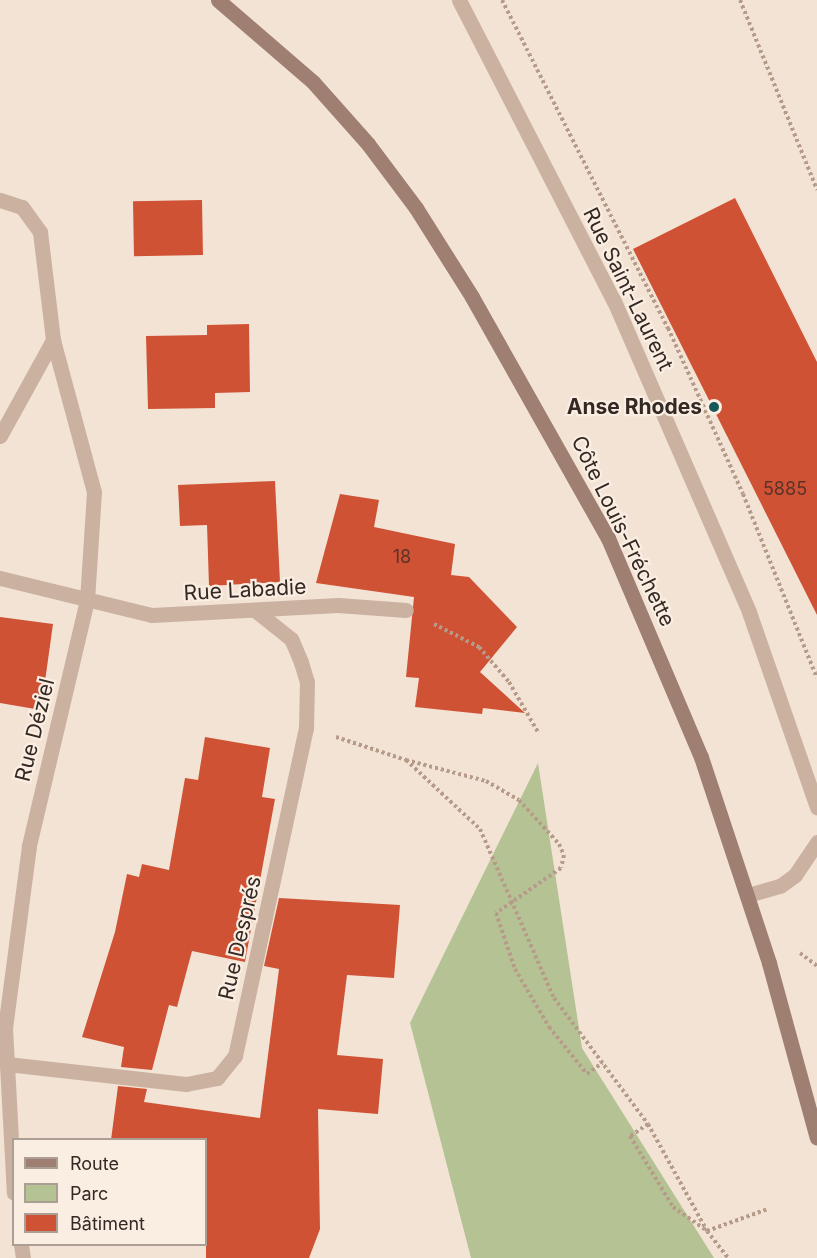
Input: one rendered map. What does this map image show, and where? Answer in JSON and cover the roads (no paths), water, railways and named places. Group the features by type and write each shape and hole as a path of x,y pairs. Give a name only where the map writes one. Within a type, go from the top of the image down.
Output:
{"main road":[{"name":"Côte Louis-Fréchette","path":"218,0 313,82 368,144 416,208 472,297 608,538 701,758 748,895 817,1138"}],"street":[{"name":"Rue Saint-Laurent","path":"459,0 614,301 749,612 817,807"},
{"name":"Rue Déziel","path":"0,200 22,207 40,232 53,340 94,492 87,600 29,846 5,1028 12,1156"},
{"path":"0,436 53,340"},
{"name":"Rue Labadie","path":"0,578 152,615 339,605 406,610"},
{"name":"Rue Després","path":"7,1064 186,1084 217,1078 235,1056 306,728 307,682 302,662 291,639 256,611"},
{"path":"748,895 780,886 795,875 817,842"}],"place":[{"name":"Anse Rhodes","path":"714,407"}]}
